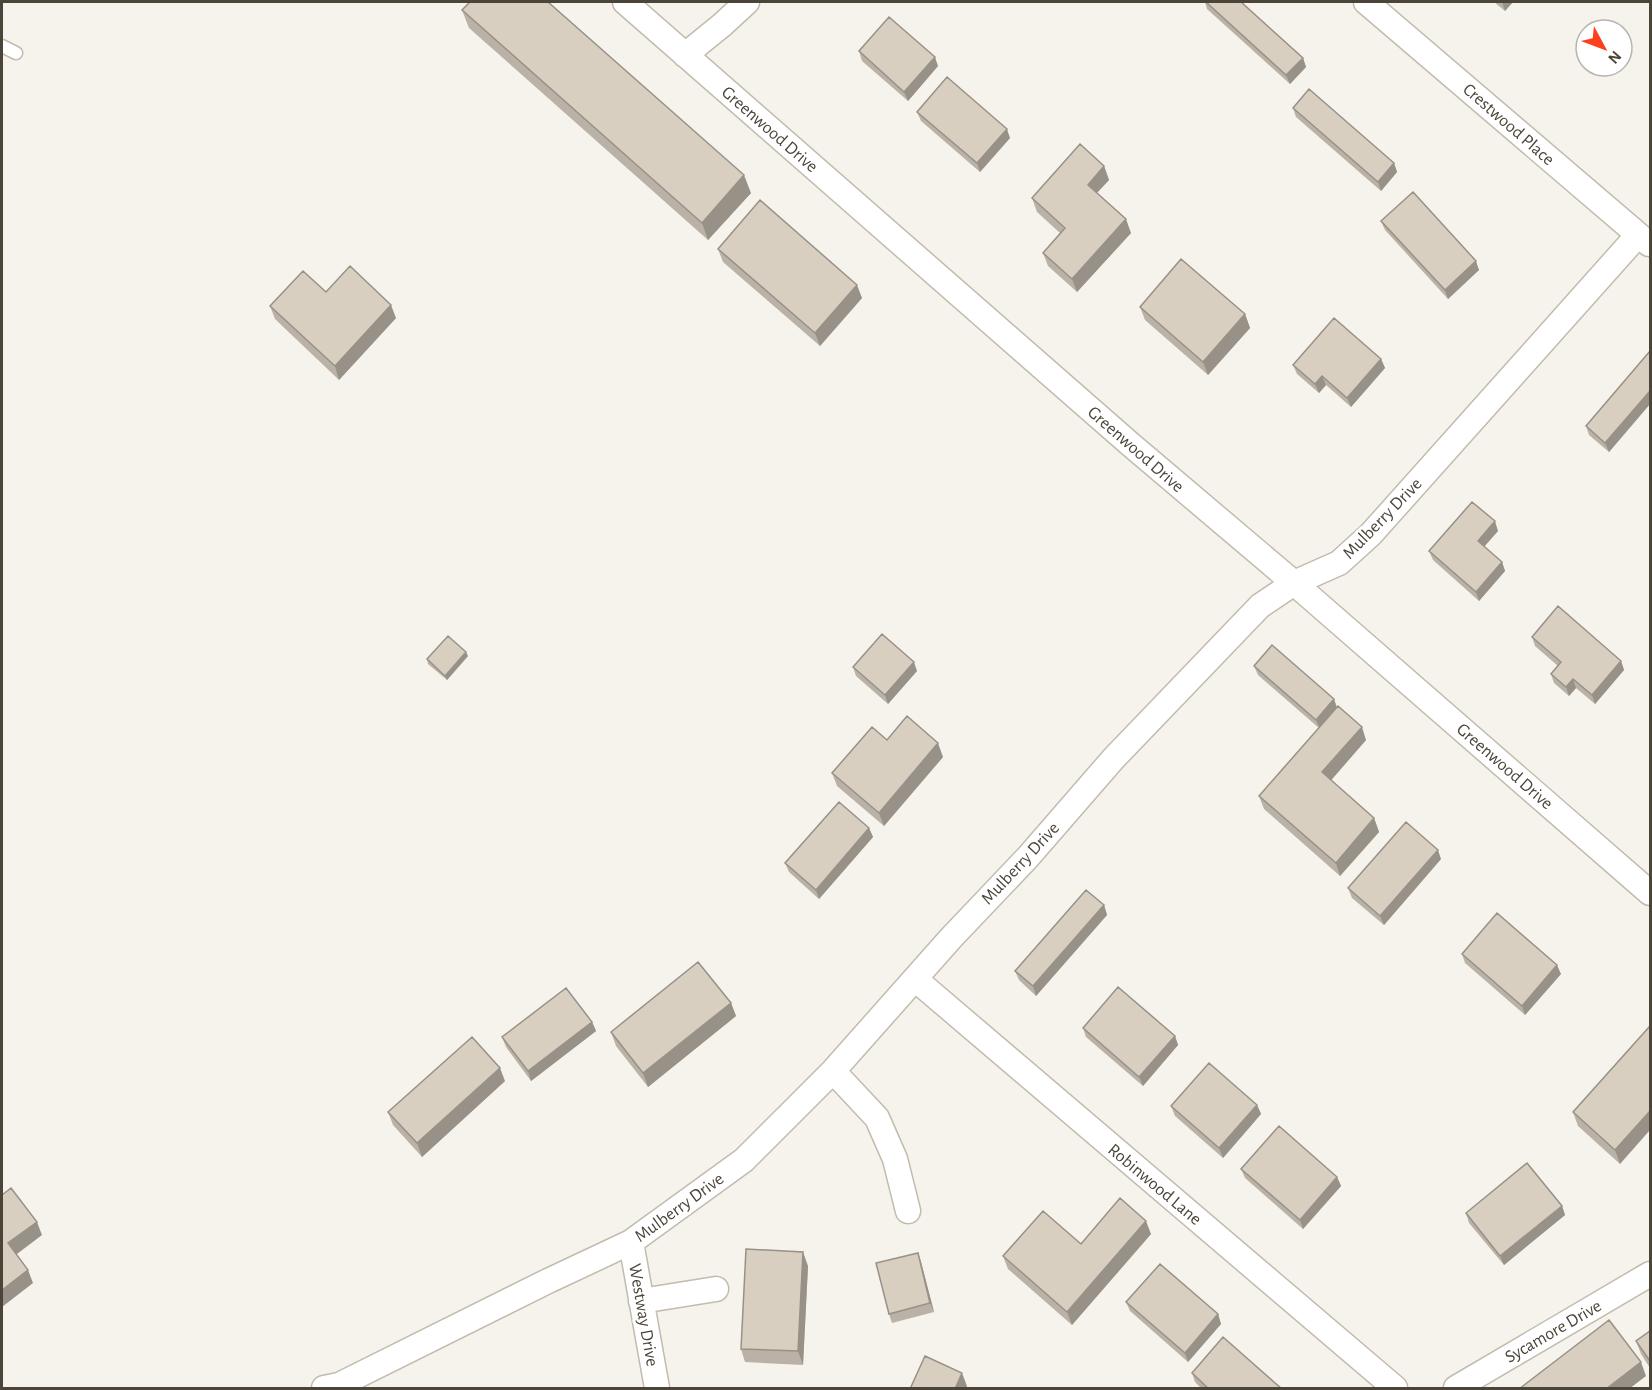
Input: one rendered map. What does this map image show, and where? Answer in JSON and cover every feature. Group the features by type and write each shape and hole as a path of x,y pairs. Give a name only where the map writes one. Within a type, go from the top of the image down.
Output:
{"street":[{"name":"Greenwood Drive","path":"625,2 1121,436 1294,583 1650,893"},
{"path":"685,55 747,2"},
{"name":"Crestwood Place","path":"1366,2 1644,240"},
{"name":"Mulberry Drive","path":"324,1389 339,1385 631,1242 744,1160 833,1071 1130,741 1260,606 1294,583 1339,563 1371,534 1644,240"},
{"name":"Robinwood Lane","path":"915,980 1395,1389"},
{"path":"833,1071 877,1118 895,1159 908,1211"},
{"name":"Westway Drive","path":"631,1242 656,1381"},
{"name":"Sycamore Drive","path":"1456,1389 1650,1274"},
{"path":"641,1301 716,1289"},
{"path":"656,1381 676,1389"}],"lane":[{"path":"2,46 16,53"}],"building":[{"path":"470,2 548,2 744,175 702,223 462,10"},
{"path":"1206,2 1241,2 1303,58 1286,75"},
{"path":"889,17 935,57 904,92 859,51"},
{"path":"947,77 1007,129 977,163 917,112"},
{"path":"1309,89 1394,163 1378,182 1293,108"},
{"path":"1080,144 1104,166 1088,185 1126,219 1072,279 1043,253 1065,228 1032,198"},
{"path":"1413,192 1476,261 1445,290 1381,221"},
{"path":"760,200 857,285 815,333 718,249"},
{"path":"1181,259 1245,314 1203,362 1140,307"},
{"path":"350,266 391,305 335,366 270,306 303,271 326,292"},
{"path":"1334,318 1381,359 1347,398 1322,376 1315,384 1293,365"},
{"path":"1650,351 1650,391 1605,443 1586,426"},
{"path":"1472,502 1495,521 1478,541 1502,562 1476,592 1429,551"},
{"path":"1558,606 1621,661 1592,695 1573,679 1566,687 1551,674 1561,662 1532,637"},
{"path":"882,634 914,662 885,695 853,667"},
{"path":"448,636 466,652 445,676 427,659"},
{"path":"1272,645 1334,699 1316,720 1254,666"},
{"path":"1338,706 1362,727 1322,772 1374,818 1336,863 1259,796"},
{"path":"907,716 938,743 879,813 832,773 872,727 887,740"},
{"path":"839,802 869,828 816,890 785,863"},
{"path":"1406,822 1438,850 1380,916 1348,888"},
{"path":"1086,890 1104,905 1033,986 1015,971"},
{"path":"1497,913 1557,965 1522,1006 1462,954"},
{"path":"698,962 731,1003 643,1073 611,1032"},
{"path":"1118,987 1175,1036 1139,1077 1083,1028"},
{"path":"566,988 592,1022 528,1071 502,1037"},
{"path":"1650,1026 1650,1111 1615,1150 1573,1112"},
{"path":"472,1037 500,1068 417,1143 388,1112"},
{"path":"1209,1063 1257,1105 1219,1148 1171,1106"},
{"path":"1279,1126 1337,1177 1300,1220 1241,1169"},
{"path":"1527,1163 1562,1206 1500,1256 1466,1213"},
{"path":"11,1188 37,1222 8,1243 28,1270 2,1290 2,1195"},
{"path":"1120,1198 1146,1221 1067,1312 1003,1256 1043,1211 1081,1244"},
{"path":"746,1249 803,1252 798,1351 741,1349"},
{"path":"918,1253 930,1303 889,1314 876,1263"},
{"path":"1160,1264 1218,1314 1185,1353 1126,1302"},
{"path":"1609,1320 1641,1362 1606,1389 1519,1389"},
{"path":"1650,1331 1650,1361 1636,1341"},
{"path":"1223,1337 1282,1389 1209,1389 1192,1373"},
{"path":"925,1356 962,1373 955,1389 910,1389"}]}
